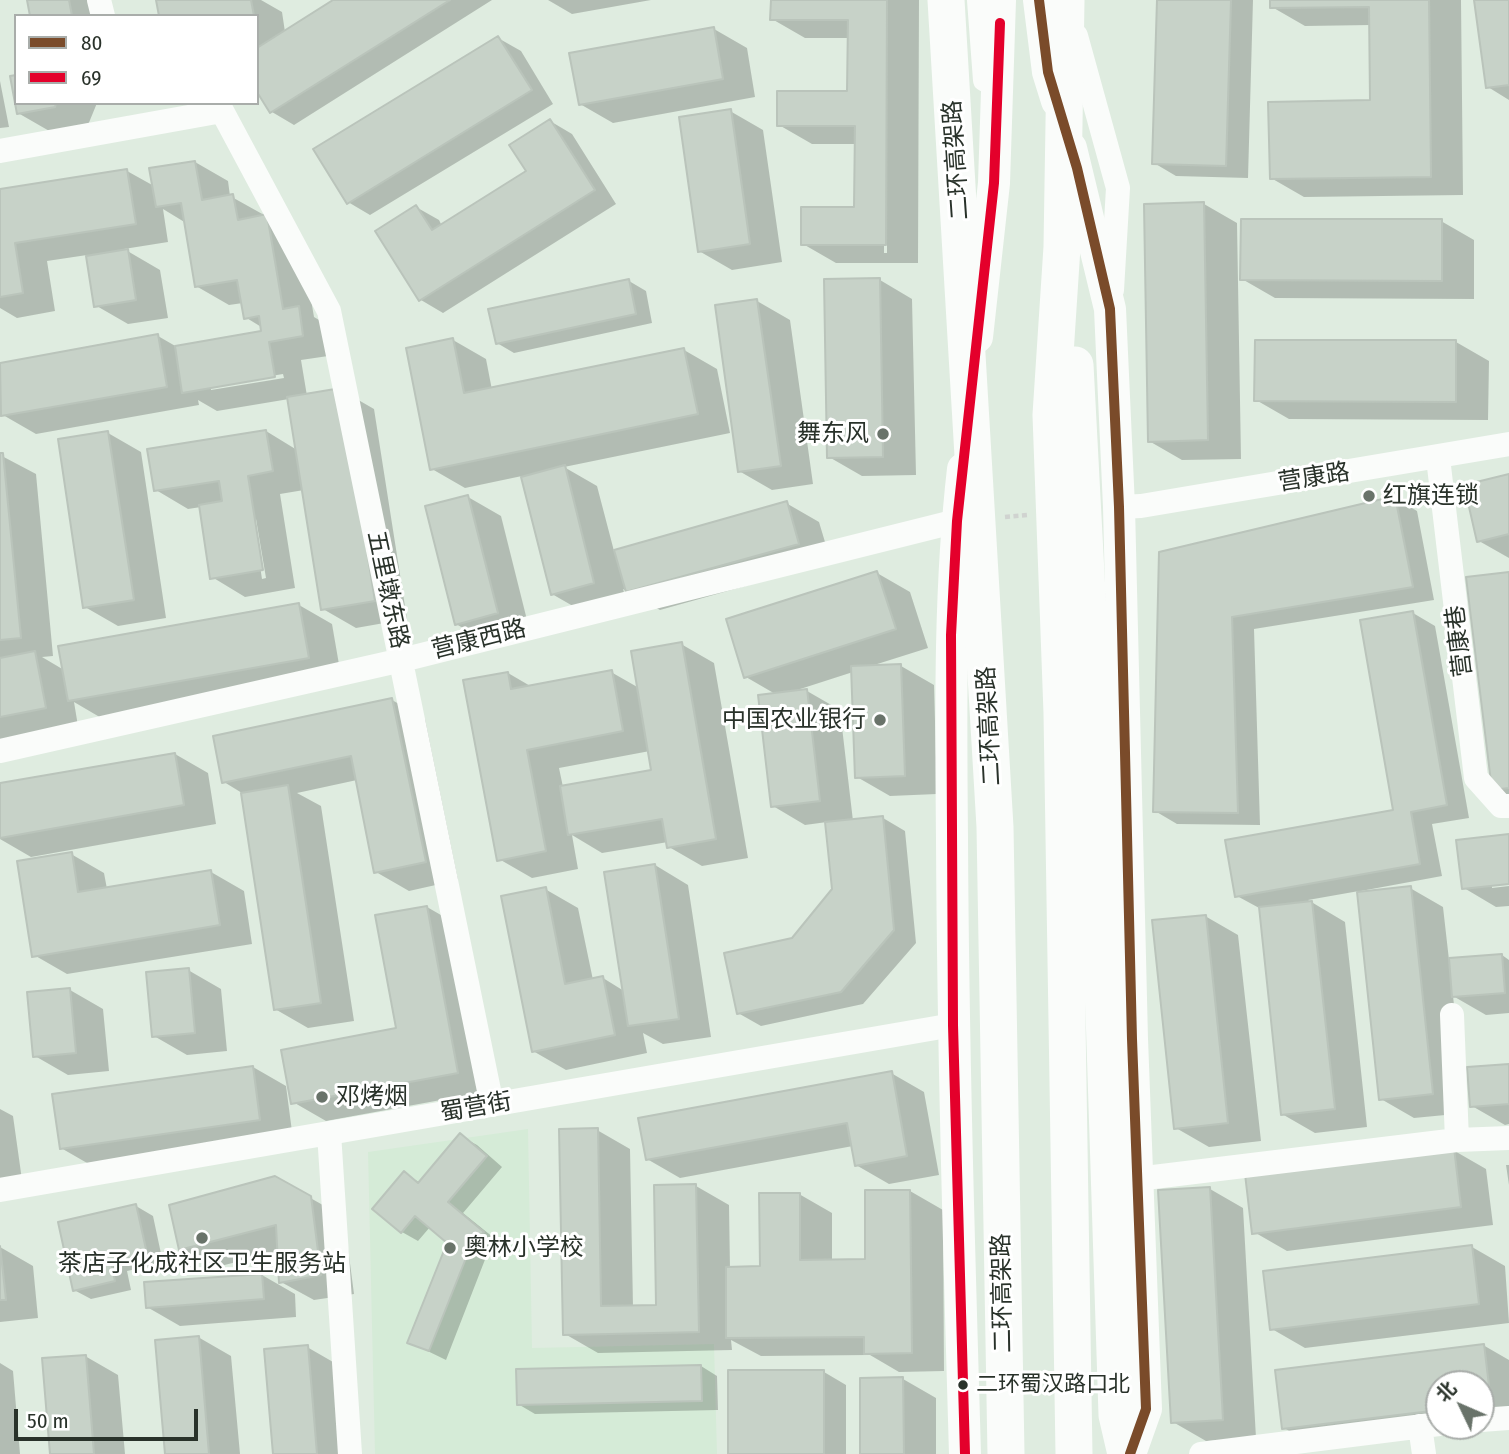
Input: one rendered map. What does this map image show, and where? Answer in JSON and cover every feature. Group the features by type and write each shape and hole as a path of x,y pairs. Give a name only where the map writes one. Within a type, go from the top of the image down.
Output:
{"highway":[{"name":"二环高架路","path":"946,0 995,827 1006,1454"},
{"path":"1066,0 1062,247 1051,415 1062,713 1074,1454"},
{"path":"1062,247 1075,367 1096,764 1116,1415 1128,1454"}],"main road":[{"path":"965,1454 953,1025 951,635 957,522 994,183 1000,0"},
{"path":"1039,0 1048,72 1077,168 1110,309 1119,507 1137,1179 1146,1409 1128,1454"}],"street":[{"path":"979,0 994,183"},
{"path":"1076,0 1075,40 1118,188 1110,309"},
{"path":"0,151 217,107"},
{"name":"五里墩东路","path":"217,107 329,310 492,1105"},
{"name":"营康路","path":"1119,507 1141,506 1509,444"},
{"name":"营康巷","path":"1438,458 1476,778 1501,806 1509,806"},
{"name":"营康西路","path":"0,751 401,660 957,522"},
{"path":"1452,1015 1457,1140"},
{"name":"蜀营街","path":"0,1190 953,1025"},
{"path":"329,1133 351,1454"},
{"path":"1137,1179 1457,1140 1509,1138"},
{"path":"1201,1454 1425,1426"}],"shaded area":[{"name":"奥林小学校","path":"528,1129 532,1348 714,1344 717,1454 375,1454 368,1152"}],"building":[{"path":"27,0 69,0 72,14 30,14"},
{"path":"156,0 251,0 254,14 159,14"},
{"path":"333,0 450,0 270,113 259,95 259,47"},
{"path":"771,0 887,0 886,245 801,245 801,207 854,207 855,126 777,126 777,91 847,91 848,20 770,20"},
{"path":"1157,0 1231,0 1226,166 1152,164"},
{"path":"1270,0 1429,0 1431,177 1270,179 1268,102 1370,100 1369,7 1270,8"},
{"path":"1474,0 1509,0 1509,85 1486,88"},
{"path":"714,27 723,79 579,105 569,53"},
{"path":"498,36 532,90 347,204 313,149"},
{"path":"14,75 14,98 10,76"},
{"path":"15,105 56,105 55,107 17,114"},
{"path":"731,109 750,244 698,252 679,117"},
{"path":"550,119 595,190 419,301 375,231 416,205 432,230 526,171 509,145"},
{"path":"195,161 202,200 233,194 238,220 267,214 283,309 299,306 303,336 269,342 275,377 182,393 175,346 261,331 259,316 244,319 237,280 195,287 181,203 156,207 149,168"},
{"path":"127,169 136,224 15,243 23,293 0,297 0,189"},
{"path":"1204,202 1208,440 1148,442 1144,204"},
{"path":"1241,219 1442,219 1442,281 1240,280"},
{"path":"128,249 136,300 94,307 86,256"},
{"path":"880,278 883,457 827,458 824,279"},
{"path":"629,279 636,314 496,344 488,309"},
{"path":"757,299 781,466 738,472 715,305"},
{"path":"158,334 167,387 1,416 0,363"},
{"path":"453,338 464,393 684,348 698,414 430,470 406,348"},
{"path":"1255,340 1456,340 1456,402 1254,401"},
{"path":"341,388 375,601 321,610 287,397"},
{"path":"266,430 273,471 248,476 263,570 210,579 199,505 222,501 219,481 154,491 147,449"},
{"path":"108,431 134,600 83,608 58,439"},
{"path":"0,453 3,453 21,638 0,640"},
{"path":"565,465 594,583 551,595 521,477"},
{"path":"1509,474 1509,534 1477,542 1464,485"},
{"path":"468,495 498,613 455,625 425,506"},
{"path":"1395,496 1413,587 1232,617 1238,813 1153,812 1159,552"},
{"path":"787,501 799,544 626,592 614,550"},
{"path":"877,571 896,629 744,678 726,619"},
{"path":"1509,572 1509,788 1492,790 1466,577"},
{"path":"299,603 309,658 68,701 58,646"},
{"path":"1413,611 1447,805 1411,812 1420,864 1235,897 1225,840 1393,810 1360,620"},
{"path":"682,642 716,839 667,848 662,819 568,835 560,786 651,770 631,651"},
{"path":"35,651 46,708 0,717 0,658"},
{"path":"901,664 905,776 855,778 851,666"},
{"path":"612,670 623,731 527,750 546,851 497,861 463,680 508,672 511,689"},
{"path":"807,689 820,801 771,807 758,695"},
{"path":"392,698 426,862 374,873 351,756 222,783 213,736"},
{"path":"175,753 184,805 0,838 0,783"},
{"path":"288,785 321,1003 274,1010 241,793"},
{"path":"883,816 894,930 841,992 737,1014 724,953 792,938 832,889 825,822"},
{"path":"1509,834 1509,884 1462,889 1456,840"},
{"path":"72,852 78,892 211,870 220,925 32,957 17,861"},
{"path":"655,864 679,1019 628,1026 604,872"},
{"path":"1411,886 1433,1094 1379,1100 1357,892"},
{"path":"546,887 565,984 603,976 615,1035 532,1052 501,896"},
{"path":"1312,901 1335,1109 1281,1115 1259,907"},
{"path":"427,906 458,1073 291,1104 281,1050 396,1028 375,915"},
{"path":"1206,915 1228,1123 1174,1129 1152,920"},
{"path":"1502,954 1505,993 1452,997 1449,958"},
{"path":"189,968 195,1033 152,1037 146,972"},
{"path":"70,988 76,1053 33,1057 27,992"},
{"path":"1509,1064 1509,1104 1470,1107 1467,1067"},
{"path":"253,1066 260,1120 60,1149 52,1094"},
{"path":"892,1071 907,1156 855,1166 847,1123 646,1160 638,1118"},
{"path":"598,1128 601,1306 656,1305 654,1185 696,1184 699,1332 563,1335 559,1129"},
{"path":"460,1133 487,1156 448,1202 484,1232 470,1248 429,1351 407,1343 447,1243 415,1216 401,1233 372,1209 404,1171 418,1183"},
{"path":"1454,1148 1461,1207 1252,1234 1245,1174"},
{"name":"茶店子化成社区卫生服务站","path":"275,1176 311,1196 321,1275 279,1283 276,1225 179,1250 169,1205"},
{"path":"1210,1187 1223,1420 1171,1423 1158,1190"},
{"path":"865,1190 910,1190 912,1353 864,1354 864,1337 726,1338 726,1267 760,1266 759,1193 800,1193 800,1260 865,1259"},
{"path":"136,1204 147,1254 111,1262 115,1281 73,1291 58,1222"},
{"path":"1472,1245 1479,1304 1270,1330 1263,1271"},
{"path":"0,1246 6,1300 0,1300"},
{"path":"262,1274 264,1299 146,1308 144,1282"},
{"path":"199,1336 209,1454 165,1454 155,1340"},
{"path":"1484,1344 1487,1370 1425,1370 1425,1412 1282,1429 1275,1370"},
{"path":"308,1345 317,1454 273,1454 264,1349"},
{"path":"86,1355 94,1454 50,1454 42,1358"},
{"path":"701,1365 702,1401 517,1405 516,1369"},
{"path":"728,1370 824,1370 824,1454 728,1454"},
{"path":"903,1377 904,1454 860,1454 860,1378"}],"transit line":[{"name":"80","path":"1039,0 1048,72 1077,168 1110,309 1119,507 1132,1039 1146,1409 1130,1454"},
{"name":"69","path":"965,1454 953,1025 951,635 957,521 994,183 1000,23"}],"place":[{"name":"舞东风","path":"883,434"},
{"name":"红旗连锁","path":"1369,496"},
{"name":"中国农业银行","path":"880,720"},
{"name":"邓烤烟","path":"322,1097"},
{"name":"茶店子化成社区卫生服务站","path":"202,1238"},
{"name":"奥林小学校","path":"450,1248"},
{"name":"二环蜀汉路口北","path":"963,1385"}]}
